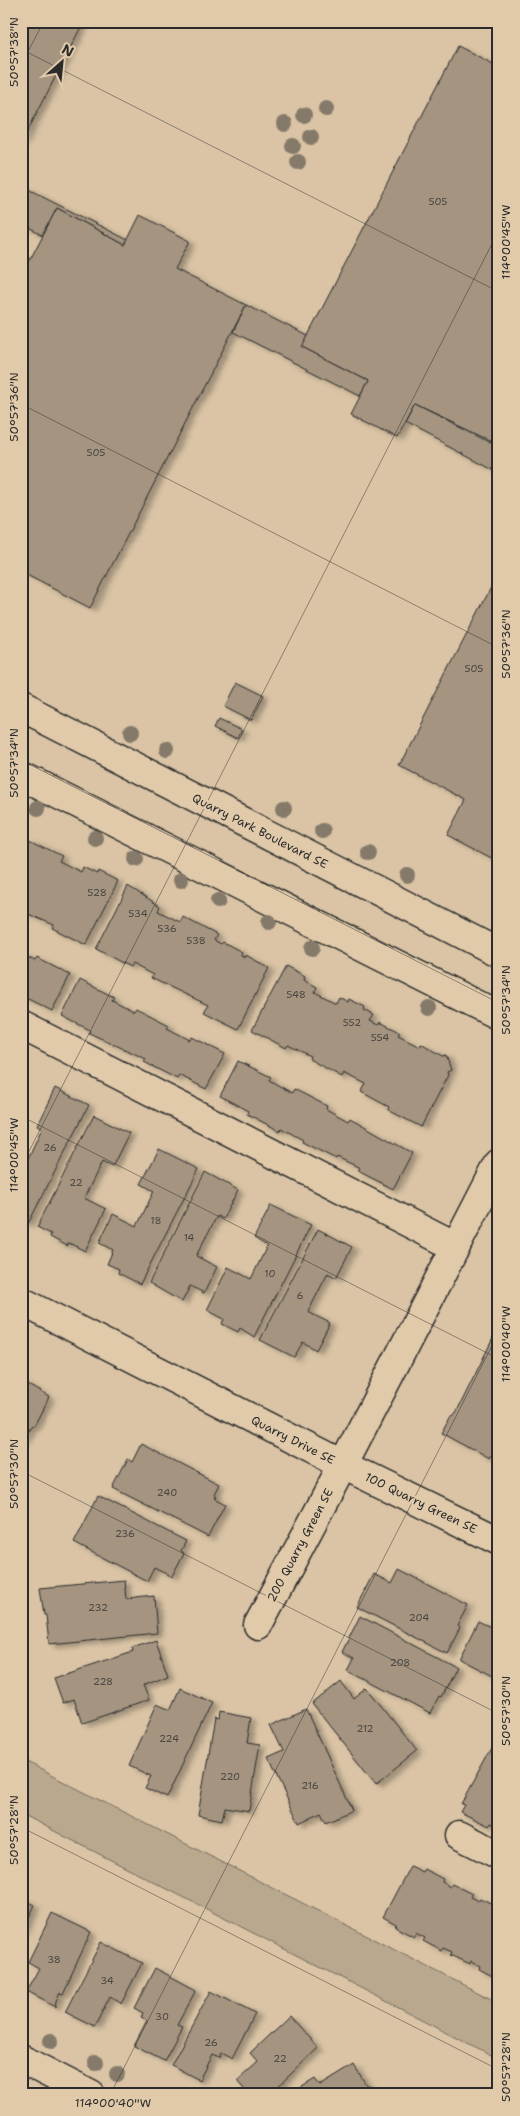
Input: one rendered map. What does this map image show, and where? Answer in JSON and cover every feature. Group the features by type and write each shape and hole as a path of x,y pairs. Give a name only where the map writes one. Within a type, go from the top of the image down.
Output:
{"street":[{"name":"Quarry Park Boulevard SE","path":"21,708 499,953"},
{"path":"21,775 499,1016"},
{"path":"21,1025 456,1247"},
{"name":"Quarry Drive SE","path":"21,1301 343,1465 499,1163"},
{"name":"100 Quarry Green SE","path":"343,1465 499,1541"},
{"name":"200 Quarry Green SE","path":"258,1624 343,1465"},
{"path":"459,1835 499,1855"},
{"path":"21,2059 91,2095"}],"shaded area":[{"path":"21,1760 499,2003 499,2059 21,1814"}],"building":[{"path":"21,21 84,21 21,144"},
{"path":"458,46 499,67 499,427 491,441 415,405 397,438 351,414 368,381 302,347"},
{"path":"21,186 128,240 125,245 57,208 43,235 21,224"},
{"path":"57,208 125,245 140,215 190,241 175,269 246,305 90,608 21,572 21,277"},
{"path":"246,305 308,336 302,347 368,381 360,396 233,332"},
{"path":"415,405 499,447 499,473 405,424"},
{"path":"499,427 499,445 491,441"},
{"path":"499,572 499,862 448,835 466,800 399,765"},
{"path":"235,682 263,696 251,720 223,706"},
{"path":"219,718 242,729 238,738 215,726"},
{"path":"28,839 62,856 59,861 81,872 83,867 97,874 98,871 118,881 86,945 52,928 54,925 21,911 21,841 26,844"},
{"path":"128,886 160,906 158,911 180,922 183,917 217,935 214,940 221,944 223,942 242,952 241,955 245,957 246,955 269,968 238,1029 204,1012 208,1005 151,978 153,975 132,964 130,967 96,949"},
{"path":"21,954 35,961 37,958 70,975 52,1011 24,997 21,999"},
{"path":"286,966 305,976 304,980 317,987 315,992 336,1003 339,997 348,1002 349,999 365,1007 364,1010 374,1015 370,1021 378,1025 380,1022 400,1032 398,1035 420,1046 421,1043 443,1056 446,1055 451,1070 447,1072 448,1075 421,1127 388,1110 389,1107 361,1092 366,1084 344,1073 342,1077 309,1059 310,1056 288,1045 286,1048 252,1030"},
{"path":"80,980 114,997 112,1000 134,1011 136,1008 169,1025 167,1028 190,1040 192,1037 225,1054 206,1089 179,1075 177,1079 144,1062 146,1059 89,1033 90,1030 62,1016"},
{"path":"238,1061 271,1077 269,1080 292,1093 294,1089 327,1106 326,1109 348,1121 350,1118 412,1153 393,1189 358,1171 360,1168 337,1157 336,1159 302,1142 303,1140 281,1128 280,1131 247,1114 248,1111 220,1096"},
{"path":"55,1088 89,1105 28,1224 21,1220 21,1166 24,1167 42,1128 37,1125"},
{"path":"94,1115 129,1133 112,1167 102,1162 84,1198 106,1209 85,1251 69,1243 67,1246 50,1237 51,1234 37,1227"},
{"path":"159,1149 199,1169 140,1284 118,1273 119,1269 107,1264 113,1250 99,1243 113,1214 137,1226 154,1191 141,1184"},
{"path":"205,1172 238,1190 223,1219 217,1216 196,1256 217,1267 204,1293 190,1286 182,1302 149,1283"},
{"path":"271,1205 311,1225 254,1337 240,1328 238,1332 222,1324 224,1319 207,1310 228,1267 251,1279 267,1246 254,1238"},
{"path":"318,1229 352,1247 336,1278 328,1273 308,1312 330,1323 316,1350 303,1342 294,1357 260,1340"},
{"path":"499,1326 499,1459 491,1455 489,1459 441,1433 451,1415 453,1416 457,1411"},
{"path":"21,1381 49,1397 34,1426 32,1425 23,1442"},
{"path":"141,1444 219,1484 214,1498 225,1504 208,1537 113,1489 128,1459 132,1462"},
{"path":"98,1496 186,1541 181,1551 184,1553 172,1576 154,1567 147,1581 74,1543"},
{"path":"399,1569 468,1605 457,1626 460,1628 447,1653 357,1607 374,1574 392,1583"},
{"path":"124,1580 126,1599 154,1596 157,1633 49,1644 46,1615 44,1615 40,1588"},
{"path":"360,1616 456,1667 441,1697 439,1696 430,1713 348,1670 354,1658 342,1652"},
{"path":"478,1621 499,1631 499,1663 492,1676 459,1659"},
{"path":"156,1640 168,1675 143,1685 149,1700 82,1723 74,1699 63,1703 54,1678 133,1652 132,1648"},
{"path":"341,1681 354,1699 367,1688 417,1751 376,1784 312,1704"},
{"path":"180,1688 212,1703 167,1798 145,1788 151,1776 129,1766 157,1704 170,1710"},
{"path":"306,1709 352,1810 326,1822 321,1812 299,1823 268,1759 284,1752 271,1725"},
{"path":"219,1712 251,1718 247,1743 260,1745 249,1811 225,1807 222,1820 198,1815 214,1719 218,1720"},
{"path":"499,1735 499,1827 491,1823 489,1826 460,1812 464,1805 461,1804"},
{"path":"410,1866 422,1872 424,1869 443,1879 442,1882 450,1887 452,1884 472,1894 470,1897 478,1901 480,1898 499,1907 498,1979 479,1969 480,1966 471,1961 470,1964 451,1955 452,1952 443,1948 442,1951 423,1941 425,1938 416,1933 414,1937 395,1927 396,1924 383,1917"},
{"path":"21,1898 35,1905 21,1933"},
{"path":"52,1913 91,1932 63,1993 60,1992 55,2007 26,1992 39,1968 28,1962"},
{"path":"101,1942 142,1963 121,2004 110,1997 95,2027 65,2012"},
{"path":"155,1968 196,1990 177,2025 182,2027 164,2061 134,2046 147,2021 141,2018 143,2013 134,2008"},
{"path":"211,1991 255,2014 232,2059 221,2053 219,2058 212,2055 199,2080 171,2065"},
{"path":"289,2016 318,2048 269,2095 249,2095 237,2081 258,2062 250,2053"},
{"path":"354,2065 375,2095 289,2095 315,2079 320,2086"}]}
